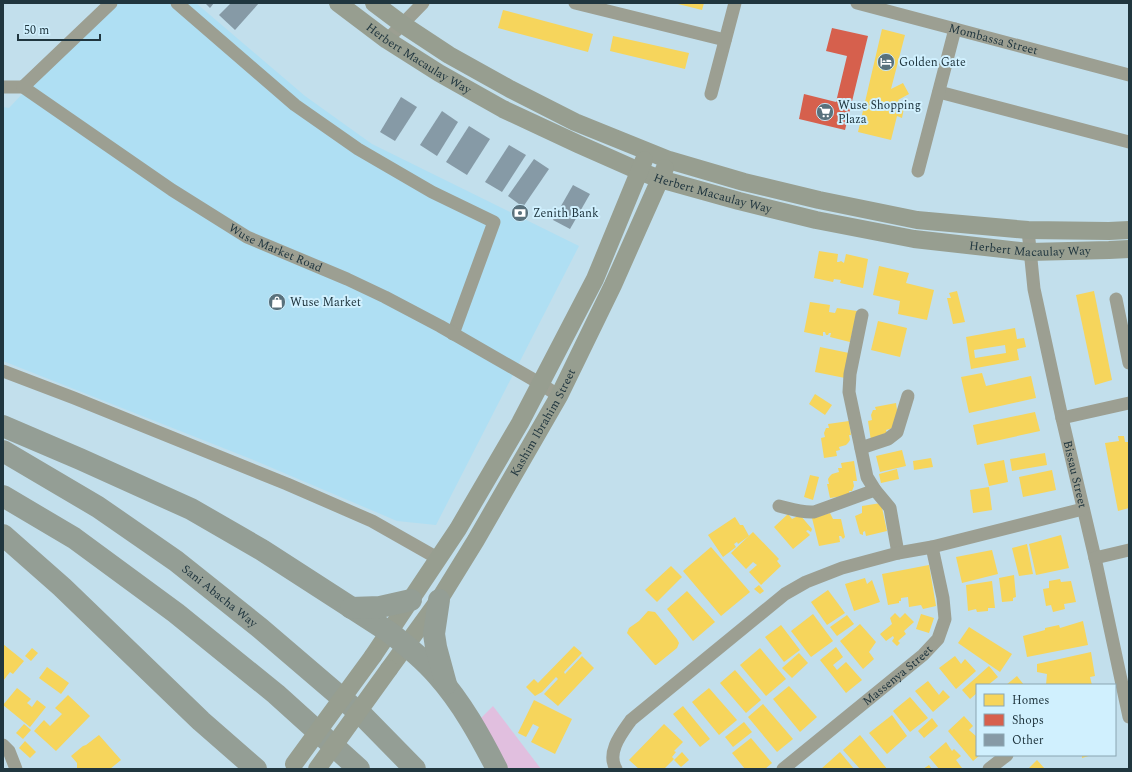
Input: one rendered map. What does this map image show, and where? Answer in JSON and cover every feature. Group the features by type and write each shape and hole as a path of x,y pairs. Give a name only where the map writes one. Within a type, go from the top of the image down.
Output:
{"highway":[{"path":"3,426 191,509 262,550 389,632 406,645 436,674 447,687 476,729 497,769"},
{"name":"Sani Abacha Way","path":"3,452 98,507 176,561 260,628 364,717 415,769"},
{"path":"3,496 74,538 176,613 276,694 359,769"},
{"path":"3,535 62,587 201,721 239,760 256,769"},
{"path":"351,608 380,607 411,600"},
{"path":"439,600 434,634 447,687"}],"main road":[{"name":"Herbert Macaulay Way","path":"338,3 387,40 503,109 578,144 660,179 816,220 914,239 1029,252 1129,249"},
{"name":"Herbert Macaulay Way","path":"374,3 402,24 449,55 510,89 575,122 669,160 744,182 819,200 917,220 1028,230 1129,230"},
{"name":"Kashim Ibrahim Street","path":"292,766 373,656 439,559 520,423 595,279 647,152"},
{"name":"Kashim Ibrahim Street","path":"317,769 439,600 476,540 559,396 613,285 669,160"}],"street":[{"path":"3,87 23,87 111,3"},
{"path":"177,3 295,105 358,149 432,192 494,222 453,334"},
{"path":"387,40 423,3"},
{"path":"574,3 725,40"},
{"path":"711,94 735,3"},
{"name":"Mombassa Street","path":"857,3 1129,75"},
{"path":"918,171 955,29"},
{"name":"Wuse Market Road","path":"23,87 172,190 247,237 354,282 385,297 541,384 559,396"},
{"path":"939,92 1129,142"},
{"name":"Bissau Street","path":"1028,230 1029,252 1034,289 1062,418 1095,558 1118,686 1129,717"},
{"path":"1116,299 1129,363"},
{"path":"862,315 850,374 849,392 867,477 875,490 890,508 898,553"},
{"path":"3,371 74,398 365,518 439,559"},
{"path":"861,448 888,439 897,432 908,396"},
{"path":"1062,418 1129,403"},
{"path":"779,506 798,512 814,512 875,490"},
{"path":"616,769 614,767 613,756 618,740 631,720 786,594 806,582 842,568 898,553 932,547 1083,508"},
{"name":"Massenya Street","path":"783,769 923,655 938,639 945,619 943,598 932,547"},
{"path":"1095,558 1129,550"},
{"path":"3,745 9,751 16,769"},
{"path":"989,769 1006,756"}],"shaded area":[{"name":"Wuse Market","path":"107,3 196,3 305,96 372,144 579,246 436,525 397,521 251,459 3,361 3,107 9,108"},
{"path":"493,706 541,769 503,769 478,721"}],"building: Homes":[{"path":"674,3 704,3 702,10"},
{"path":"503,10 593,34 588,52 498,28"},
{"name":"Golden Gate","path":"882,29 905,35 891,89 903,83 909,94 898,100 905,103 902,118 897,116 891,140 858,132"},
{"path":"613,36 689,53 685,69 610,51"},
{"path":"819,251 838,254 837,262 841,261 844,263 846,254 868,259 863,288 840,283 841,280 834,279 833,282 814,278"},
{"path":"879,266 909,273 906,283 934,290 927,320 898,314 900,301 873,295"},
{"path":"957,291 965,322 953,324 947,298 951,298 949,293"},
{"path":"1094,291 1112,380 1095,385 1076,295"},
{"path":"810,302 830,305 829,312 835,313 837,308 857,311 850,342 830,337 831,333 826,335 825,332 823,332 823,336 804,332"},
{"path":"878,321 907,328 900,357 871,350"},
{"path":"1015,328 1017,339 1024,338 1026,347 1017,349 1019,360 971,369 966,337","holes":["1005,345 1006,353 975,358 974,350"]},
{"path":"820,347 849,353 845,378 815,372"},
{"path":"982,373 986,386 1031,376 1036,398 969,413 961,377"},
{"path":"815,394 832,405 825,415 809,404"},
{"path":"896,403 898,417 893,428 886,430 887,433 883,434 884,438 871,441 868,421 872,420 871,415 873,410 876,410 875,407"},
{"path":"1035,412 1040,431 977,445 973,425"},
{"path":"849,421 851,435 849,435 850,440 848,443 839,447 840,450 836,451 837,456 824,458 821,438 825,437 824,433 826,428 829,428 828,424"},
{"path":"1118,436 1124,436 1125,442 1129,442 1129,508 1118,511 1105,443 1119,441"},
{"path":"902,450 906,466 880,472 876,456"},
{"path":"1045,453 1047,465 1012,471 1010,459"},
{"path":"931,458 933,467 914,470 913,461"},
{"path":"1004,460 1008,482 989,486 984,464"},
{"path":"854,461 857,481 853,481 854,486 852,491 849,491 850,495 830,498 827,484 829,484 828,479 832,474 839,472 838,468 842,468 841,463"},
{"path":"897,469 899,479 881,483 879,474"},
{"path":"1052,470 1056,490 1023,497 1019,477"},
{"path":"810,475 819,477 813,500 804,497"},
{"path":"989,487 992,510 973,513 970,490"},
{"path":"881,503 887,531 866,536 865,531 863,532 863,535 860,534 855,516 862,513 862,506"},
{"path":"830,513 833,519 841,519 845,537 843,539 839,536 840,542 819,546 812,518"},
{"path":"788,514 792,519 800,515 812,529 811,532 808,530 806,531 810,535 793,549 774,527"},
{"path":"735,517 740,525 743,525 749,536 738,544 737,542 734,544 736,547 723,557 708,535"},
{"path":"753,532 779,559 777,561 781,566 761,585 749,572 757,565 753,562 746,569 731,553"},
{"path":"1061,535 1069,568 1036,575 1029,544"},
{"path":"1027,544 1033,574 1019,576 1012,548"},
{"path":"711,547 750,592 721,616 683,571"},
{"path":"992,550 998,574 962,583 956,557"},
{"path":"929,565 936,606 923,609 921,605 909,607 908,597 901,598 899,603 888,605 882,574"},
{"path":"671,566 682,577 657,602 645,590"},
{"path":"1014,575 1016,597 1013,598 1013,601 1002,602 999,578"},
{"path":"865,578 867,584 872,580 880,602 854,611 845,584"},
{"path":"1060,579 1061,582 1071,581 1076,602 1064,604 1065,609 1053,612 1051,605 1046,606 1043,589 1049,588 1049,581"},
{"path":"992,581 995,608 988,608 988,611 977,612 976,609 968,611 966,585"},
{"path":"759,585 764,591 760,594 754,589"},
{"path":"828,590 845,613 827,625 811,602"},
{"path":"687,591 715,622 693,641 667,609"},
{"path":"648,611 655,612 679,643 677,648 656,665 627,633 629,628 639,621"},
{"path":"895,613 900,618 905,613 914,622 904,631 906,634 898,641 900,643 897,646 892,641 894,638 893,636 886,641 880,634 892,624 890,618"},
{"path":"813,614 833,641 811,657 791,631"},
{"path":"921,614 934,618 929,633 916,629"},
{"path":"847,615 854,624 837,636 830,627"},
{"path":"1083,621 1088,645 1027,657 1023,636 1045,630 1045,628 1059,625 1060,628"},
{"path":"860,624 876,642 869,652 874,659 863,669 840,641"},
{"path":"781,625 800,650 784,662 765,637"},
{"path":"969,627 1012,654 1000,672 958,643"},
{"path":"3,644 24,661 13,674 10,672 3,681"},
{"path":"574,646 582,653 564,672 565,674 582,656 594,668 558,706 544,694 558,679 556,677 542,692 535,696 526,687 534,679 538,683"},
{"path":"836,647 843,657 833,665 837,670 846,662 862,680 846,693 820,660"},
{"path":"32,648 38,653 31,661 25,656"},
{"path":"760,648 786,679 766,696 740,665"},
{"path":"1091,652 1095,676 1090,677 1092,684 1046,684 1047,674 1037,672 1037,664"},
{"path":"799,653 808,663 792,678 782,668"},
{"path":"955,656 961,664 965,659 976,671 956,689 939,668"},
{"path":"989,666 998,677 989,684 976,684 976,694 970,699 962,690"},
{"path":"47,667 69,683 61,694 39,678"},
{"path":"735,670 761,700 746,713 720,683"},
{"path":"1017,676 1023,684 1007,684"},
{"path":"928,681 939,695 943,690 950,697 933,712 915,691"},
{"path":"789,686 817,717 800,732 773,699"},
{"path":"17,688 31,699 27,703 32,707 37,700 46,707 30,727 3,705"},
{"path":"709,688 737,720 719,735 692,702"},
{"path":"68,695 90,716 56,751 34,731 44,720 50,726 62,714 55,708"},
{"path":"910,697 928,718 910,732 893,711"},
{"path":"534,700 572,719 555,754 531,742 539,727 533,724 526,737 518,733"},
{"path":"763,704 793,739 777,752 748,717"},
{"path":"683,706 710,739 700,747 673,714"},
{"path":"892,715 907,736 887,754 869,733"},
{"path":"964,716 973,726 969,730 976,736 976,756 979,756 973,761 948,731"},
{"path":"932,718 938,726 924,738 918,731"},
{"path":"744,722 752,732 733,747 725,737"},
{"path":"24,724 31,730 23,739 16,733"},
{"path":"664,724 683,742 674,751 676,752 672,757 674,759 664,769 639,769 629,760"},
{"path":"99,735 121,760 110,769 77,769 77,763 71,756"},
{"path":"860,735 887,769 860,769 843,750"},
{"path":"751,738 772,763 765,769 745,769 732,753"},
{"path":"25,741 36,752 30,758 19,748"},
{"path":"946,742 952,751 954,749 961,756 956,760 962,768 961,769 939,769 929,757"},
{"path":"682,752 689,760 681,767 674,760"},
{"path":"840,752 854,769 821,769"},
{"path":"1037,760 1045,769 1028,769"},
{"path":"929,765 932,769 923,769"}],"building: Shops":[{"path":"832,28 868,36 845,130 799,119 804,94 836,102 847,56 826,51"}],"building: Other":[{"path":"205,3 214,3 210,8"},
{"path":"231,3 259,3 235,30 219,15"},
{"path":"401,97 417,107 395,141 380,132"},
{"path":"442,111 458,122 437,156 420,145"},
{"path":"469,126 490,139 467,175 446,162"},
{"path":"509,145 526,155 502,192 485,182"},
{"path":"534,159 549,169 523,207 508,196"},
{"path":"573,185 590,194 570,229 553,220"}],"place":[{"name":"Golden Gate","path":"886,62"},
{"name":"Wuse Shopping Plaza","path":"825,112"},
{"name":"Zenith Bank","path":"520,213"},
{"name":"Wuse Market","path":"277,302"}]}
